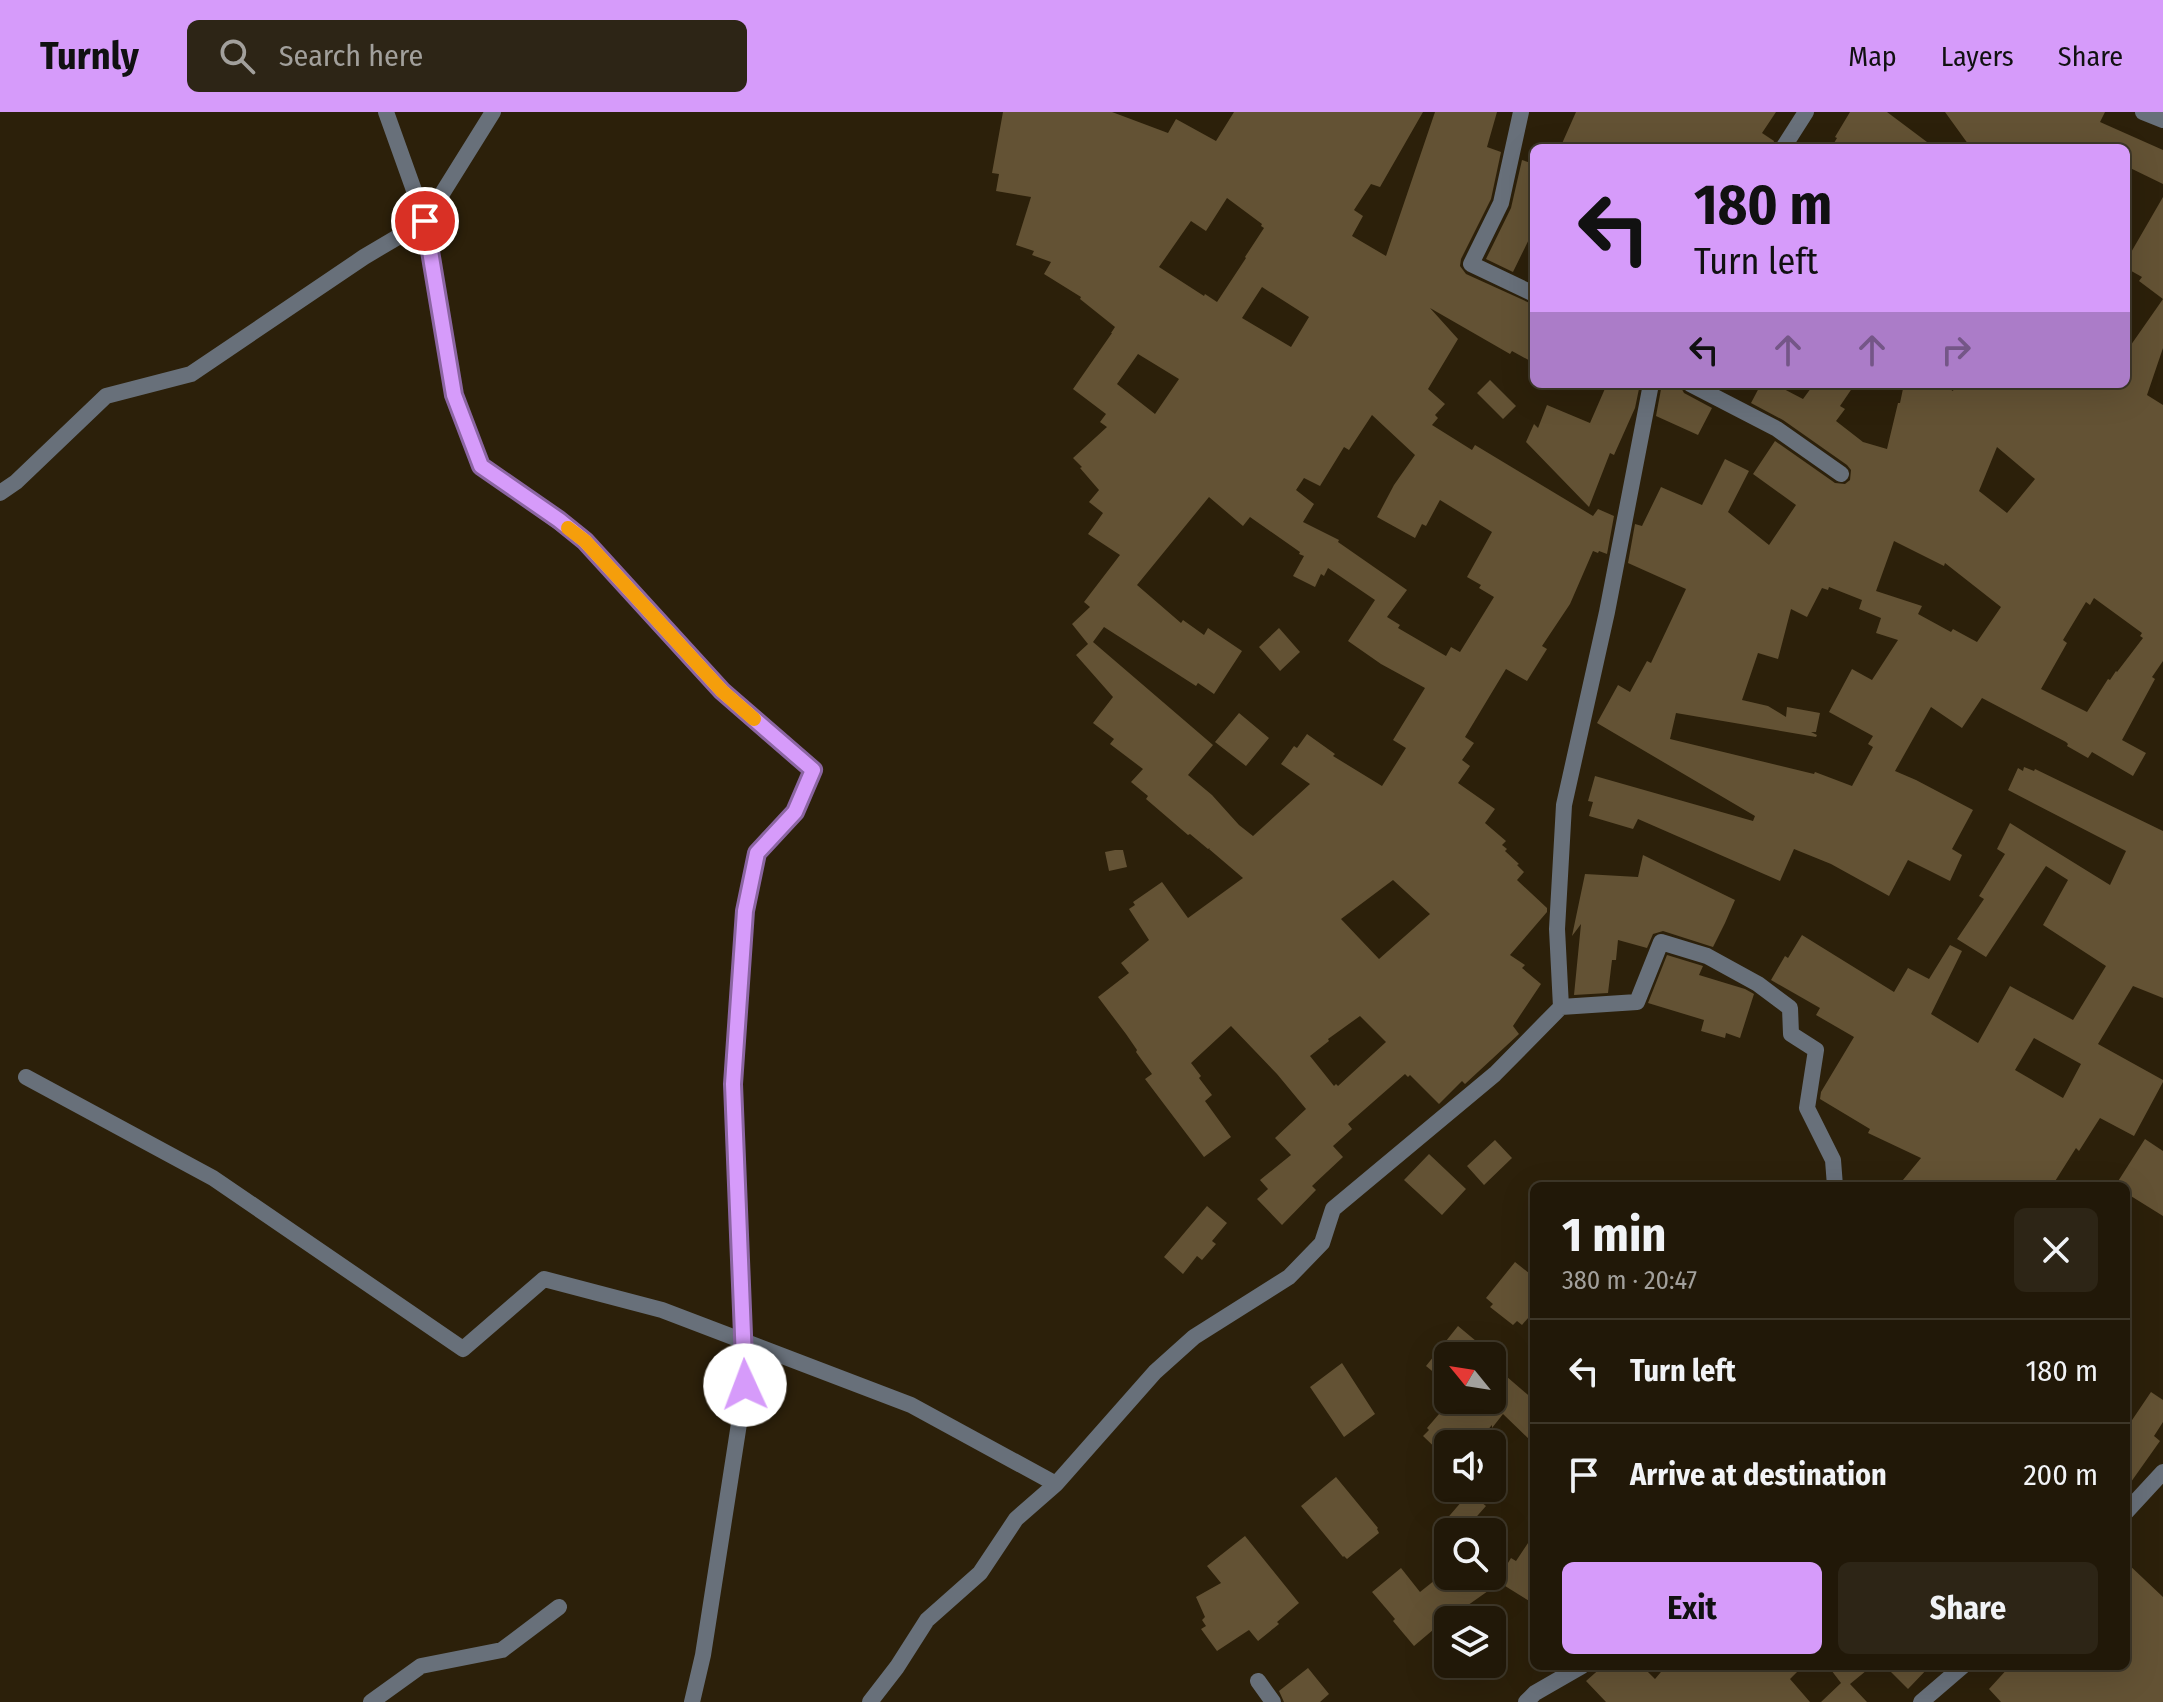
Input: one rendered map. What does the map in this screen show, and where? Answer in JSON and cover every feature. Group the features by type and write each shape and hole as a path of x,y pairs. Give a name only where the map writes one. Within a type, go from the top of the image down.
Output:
{"street":[{"path":"386,112 425,221 454,395 481,466 585,541 722,691 813,770 795,812 757,853 745,911 733,1084 745,1385 703,1655 692,1702"},
{"path":"0,493 16,482 106,396 191,374 364,257 425,221 493,112"},
{"path":"1521,112 1501,203 1471,264 1530,292"},
{"path":"1786,144 1806,112"},
{"path":"2143,112 2163,120"},
{"path":"1561,1007 1557,929 1564,805 1607,612 1650,388"},
{"path":"1698,388 1777,429 1841,474"},
{"path":"870,1702 927,1620 980,1573 1016,1519 1056,1484 1155,1372 1194,1337 1289,1277 1322,1243 1333,1209 1495,1074 1561,1007 1637,1002 1661,942 1707,956 1758,984 1790,1008 1791,1034 1816,1050 1807,1108 1833,1160 1835,1182"},
{"path":"26,1077 213,1178 463,1349 544,1279 662,1310 911,1405 1056,1484"},
{"path":"2130,1508 2163,1472"},
{"path":"371,1702 421,1666 502,1650 559,1607"},
{"path":"1526,1702 1535,1693 1575,1670"},
{"path":"1921,1702 1958,1670"},
{"path":"1258,1681 1273,1702"}],"building":[{"path":"1003,112 1112,112 1168,133 1176,119 1216,141 1234,112 1423,112 1380,187 1371,184 1354,210 1363,216 1352,236 1386,256 1435,112 1497,112 1487,147 1501,152 1491,199 1460,266 1466,274 1530,303 1530,361 1512,351 1510,354 1430,308 1458,339 1428,389 1445,404 1435,415 1438,418 1432,425 1472,450 1475,445 1593,516 1598,509 1614,516 1607,554 1593,551 1570,604 1542,646 1547,649 1527,681 1506,669 1465,737 1474,743 1462,760 1470,766 1458,783 1495,809 1485,823 1506,841 1502,845 1507,849 1505,851 1524,872 1517,880 1547,908 1547,912 1510,955 1525,965 1522,968 1541,984 1513,1026 1519,1034 1439,1104 1410,1075 1405,1074 1348,1124 1352,1129 1333,1146 1343,1157 1312,1186 1316,1190 1282,1225 1257,1199 1268,1189 1260,1180 1291,1155 1275,1138 1306,1109 1231,1026 1191,1063 1212,1095 1205,1101 1231,1137 1204,1157 1145,1079 1152,1074 1098,997 1129,973 1121,963 1149,940 1129,909 1135,905 1133,902 1162,882 1188,918 1243,878 1210,848 1188,835 1146,799 1148,796 1131,782 1143,769 1110,744 1114,739 1093,723 1113,697 1076,655 1088,644 1072,624 1090,607 1084,602 1120,555 1088,534 1103,513 1089,502 1099,490 1073,458 1107,427 1100,422 1106,414 1073,389 1115,327 1081,297 1044,274 1051,262 1032,255 1034,251 1016,245 1031,197 996,191 999,174 992,173","holes":["1227,198 1264,228 1217,302 1159,267 1191,221 1206,231","1262,287 1309,317 1291,347 1242,318","1138,354 1179,379 1155,414 1117,384","1372,415 1415,455 1377,517 1415,538 1422,524 1426,526 1440,500 1492,532 1467,577 1494,597 1460,652 1451,647 1446,656 1398,628 1400,625 1387,617 1407,590 1339,540 1303,522 1314,504 1296,490 1304,478 1320,486 1344,447 1349,450","1209,497 1243,526 1250,517 1300,552 1304,556 1293,576 1315,587 1328,568 1375,600 1348,641 1381,664 1425,688 1393,740 1406,748 1382,786 1333,756 1335,754 1307,734 1281,764 1310,784 1253,836 1239,825 1212,795 1188,775 1213,745 1093,642 1104,627 1196,686 1198,683 1214,694 1242,651 1208,628 1204,635 1183,620 1181,623 1137,585","1393,880 1430,914 1379,959 1341,919","1360,1016 1386,1042 1338,1086 1334,1086 1310,1056"]},
{"path":"1576,112 1776,112 1762,133 1774,141 1773,144 1562,144"},
{"path":"1850,112 1887,112 1930,144 1833,144"},
{"path":"1945,112 2105,112 2100,122 2163,150 2163,184 2130,168 2130,144 1968,144"},
{"path":"1522,160 1530,163 1530,237 1513,272 1486,259 1511,208"},
{"path":"2163,197 2163,299 2139,281 2142,277 2130,270 2130,254"},
{"path":"2163,299 2163,348 2147,395 2163,405 2163,661 2122,740 2146,753 2133,776 2092,752 2088,758 2067,746 2066,742 1982,698 1962,728 1931,707 1895,771 1973,810 1952,849 1962,855 1950,881 1908,860 1889,896 1831,864 1794,849 1780,881 1638,819 1633,829 1589,816 1593,802 1588,801 1595,776 1753,821 1755,816 1597,723 1618,685 1630,692 1647,661 1651,663 1686,589 1628,563 1635,524 1642,526 1661,487 1702,505 1725,459 1749,471 1728,512 1769,545 1796,505 1753,474 1775,441 1835,483 1845,484 1850,480 1851,470 1783,420 1751,403 1759,388 1782,388 1803,399 1811,388 1852,388 1840,406 1845,409 1836,421 1863,442 1887,449 1903,388 1948,388 1953,391 1954,388 2130,388 2130,346","holes":["1997,447 2035,479 2007,513 1979,491","1894,541 1944,566 1945,563 2001,607 1977,642 1918,614 1922,606 1876,591","1829,587 1862,600 1859,609 1881,618 1876,633 1898,640 1872,680 1852,669 1829,712 1873,736 1868,744 1873,747 1852,786 1815,772 1670,739 1676,713 1816,737 1811,732 1816,732 1820,713 1787,707 1786,717 1768,706 1742,700 1758,653 1778,659 1791,609 1807,617 1822,588 1828,590","2094,598 2142,633 2140,636 2143,638 2108,679 2087,712 2041,689 2067,643 2063,640 2086,602 2090,605"]},
{"path":"1490,380 1516,406 1503,419 1477,393"},
{"path":"1605,388 1639,388 1635,408 1614,455 1610,453 1589,507 1526,442 1534,424 1538,428 1547,405 1590,423"},
{"path":"1661,388 1681,388 1684,393 1712,408 1698,435 1656,416"},
{"path":"1279,628 1300,652 1280,671 1259,647"},
{"path":"1239,713 1269,738 1246,766 1215,742"},
{"path":"2024,767 2035,769 2163,831 2163,998 2133,986 2098,1044 2163,1082 2134,1136 2100,1118 2055,1182 1901,1182 1921,1158 1868,1133 1870,1129 1820,1099 1821,1092 1854,1037 1816,1015 1820,1008 1771,980 1802,935 1894,992 1908,968 1929,979 1950,945 1962,951 1931,1014 1978,1043 2010,986 2073,1020 2106,966 2043,925 2068,880 2046,866 1986,957 1957,939 1984,899 1979,896 2005,854 1997,849 2010,823 2110,885 2126,851 2008,790 2018,768 2023,771","holes":["2034,1038 2081,1064 2063,1098 2015,1070"]},
{"path":"1123,850 1127,867 1109,871 1105,852"},
{"path":"1643,855 1735,900 1725,923 1713,947 1663,931 1653,934 1647,948 1618,940 1608,993 1574,995 1581,924 1572,936 1585,874 1638,877"},
{"path":"1667,955 1703,966 1699,975 1754,994 1740,1038 1726,1033 1725,1038 1701,1031 1704,1020 1648,1003"},
{"path":"2145,1139 2163,1151 2163,1216 2130,1195 2130,1182 2118,1182"},
{"path":"1495,1140 1512,1158 1484,1185 1467,1166"},
{"path":"1429,1154 1466,1189 1442,1215 1404,1180"},
{"path":"1207,1206 1227,1223 1212,1241 1216,1244 1202,1260 1197,1256 1183,1274 1164,1257"},
{"path":"1515,1262 1530,1274 1530,1316 1522,1325 1517,1321 1513,1325 1490,1307 1493,1304 1486,1298"},
{"path":"1458,1326 1477,1342 1445,1342"},
{"path":"1434,1356 1434,1373 1426,1366"},
{"path":"1342,1363 1375,1414 1344,1437 1310,1387"},
{"path":"1506,1376 1530,1397 1530,1440 1503,1414 1506,1414"},
{"path":"2151,1392 2163,1400 2163,1422 2154,1436 2160,1441 2130,1483 2130,1423"},
{"path":"1439,1414 1503,1414 1488,1430 1434,1430 1434,1447 1423,1436 1429,1430 1427,1428"},
{"path":"1336,1477 1379,1533 1347,1559 1301,1506"},
{"path":"1461,1502 1481,1502 1486,1506 1475,1518 1447,1518"},
{"path":"1245,1536 1299,1603 1258,1641 1249,1630 1217,1651 1201,1629 1206,1626 1202,1620 1205,1617 1196,1597 1221,1583 1207,1566"},
{"path":"1530,1540 1530,1602 1506,1587 1506,1566 1511,1558 1516,1561"},
{"path":"2130,1566 2163,1597 2163,1702 2001,1702 1989,1689 2006,1670 2130,1670"},
{"path":"1401,1568 1420,1592 1434,1581 1434,1590 1488,1591 1467,1606 1434,1606 1434,1629 1414,1646 1372,1592"},
{"path":"1308,1668 1329,1694 1320,1702 1284,1702 1279,1691"},
{"path":"1598,1670 1646,1670 1655,1679 1663,1670 1799,1670 1790,1679 1810,1702 1606,1702 1586,1681"},
{"path":"1831,1670 1867,1670 1850,1684 1867,1702 1821,1702 1841,1683"},
{"path":"1889,1670 1926,1670 1908,1689"}],"slow traffic":[{"path":"568,528 585,541 722,691 754,719"}],"route":[{"path":"425,221 454,395 481,466 585,541 722,691 813,770 795,812 757,853 745,911 733,1084 745,1385"}]}
